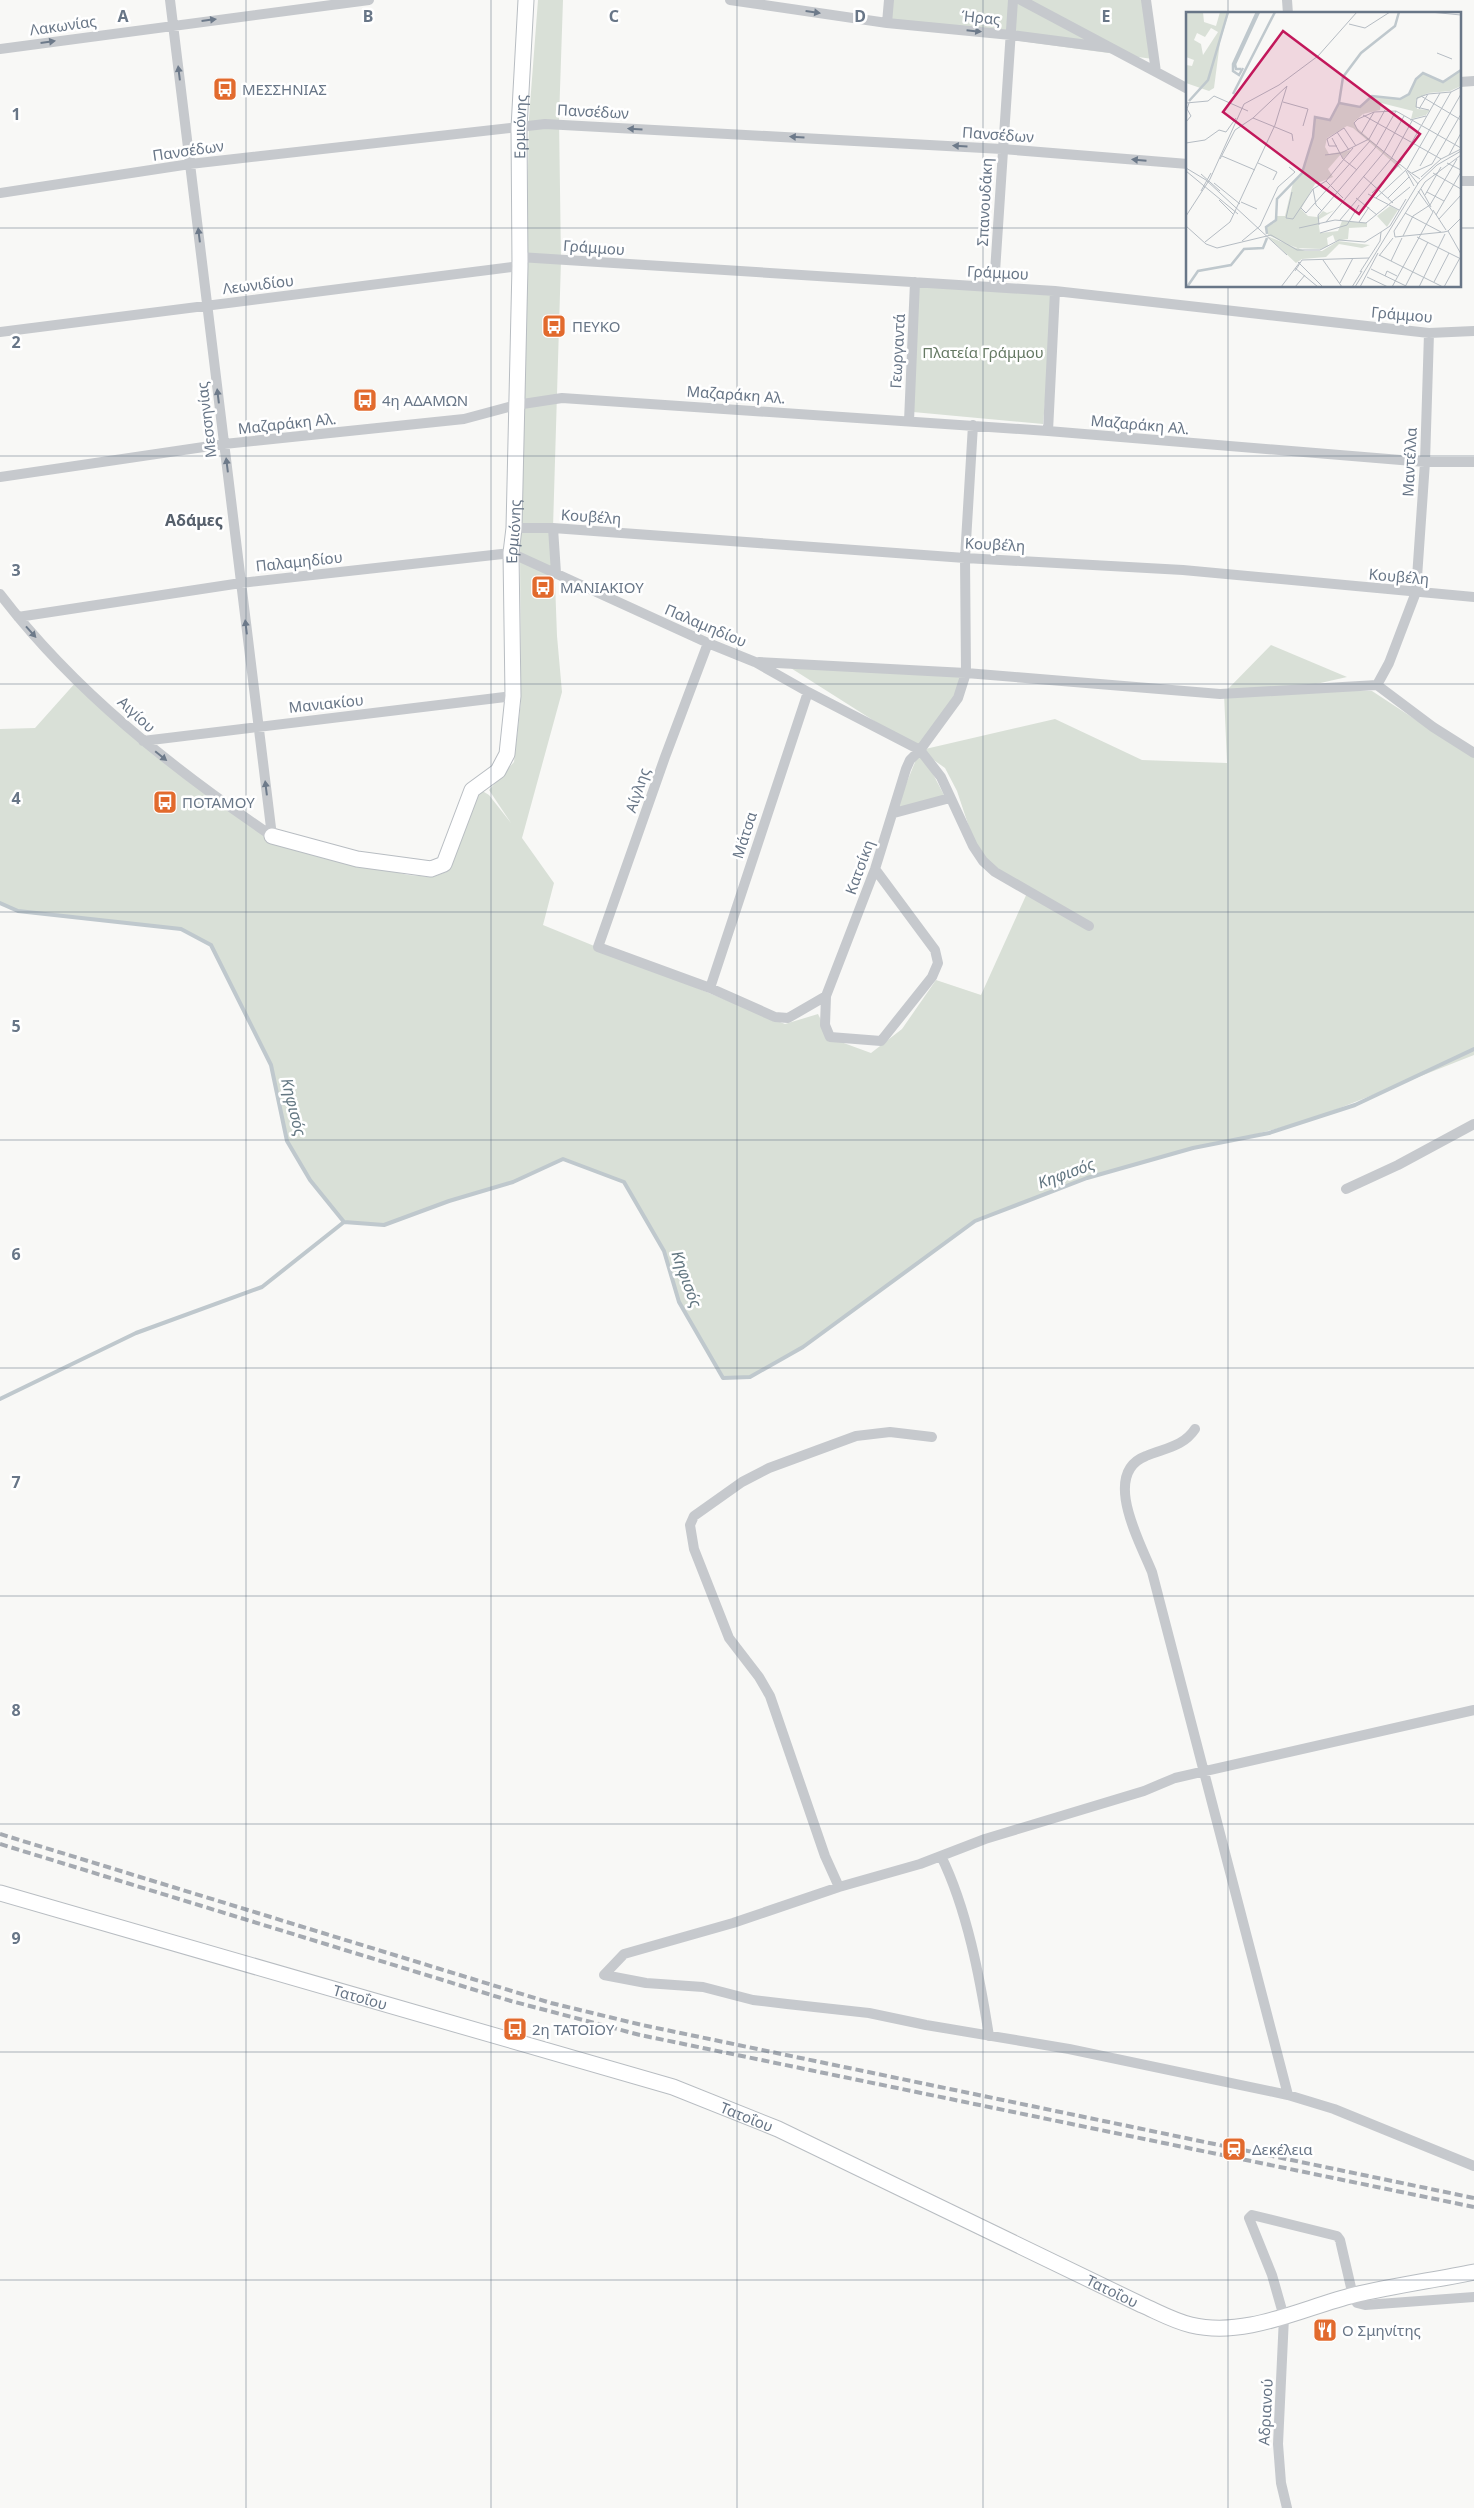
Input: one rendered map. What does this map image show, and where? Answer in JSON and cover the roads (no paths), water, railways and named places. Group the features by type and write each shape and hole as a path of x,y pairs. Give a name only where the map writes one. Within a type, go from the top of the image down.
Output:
{"street":[{"name":"Μεσσηνίας","path":"170,0 272,836"},
{"name":"Λακωνίας","path":"0,49 369,0"},
{"name":"Ερμιόνης","path":"272,836 369,862 431,870 439,868 444,864 472,790 498,771 505,759 513,696 511,553 514,528 520,261 519,128 526,0"},
{"name":"Ήρας","path":"730,0 887,23 1011,35 1111,48"},
{"path":"887,23 889,0"},
{"name":"Σπανουδάκη","path":"994,287 1013,0"},
{"name":"Ήρας","path":"1021,0 1186,88"},
{"path":"1146,0 1156,72"},
{"name":"Πανσέδων","path":"0,193 190,164 545,124 1002,149 1186,164"},
{"name":"Γράμμου","path":"520,261 1055,291 1429,333 1474,331"},
{"name":"Λεωνιδίου","path":"0,332 207,306 520,261"},
{"name":"Γεωργαντά","path":"909,421 915,282"},
{"path":"1048,431 1055,291"},
{"name":"Μαντέλλα","path":"1377,685 1388,663 1416,592 1425,462 1429,333"},
{"name":"Μαζαράκη Αλ.","path":"0,477 224,444 464,419 516,405 570,398 973,425 1425,462 1474,462"},
{"path":"973,425 965,558 966,674 958,698 920,750 941,777 973,846 983,861 995,872 1089,926"},
{"name":"Κουβέλη","path":"514,528 554,528 965,558 1183,570 1474,597"},
{"path":"554,528 556,573"},
{"name":"Παλαμηδίου","path":"18,617 241,583 511,553 708,643 756,662 808,692 920,750"},
{"name":"Αιγίου","path":"0,594 46,648 143,742 204,790 272,836"},
{"name":"Αίγλης","path":"708,643 665,757 598,947 710,988"},
{"path":"756,662 966,674 1227,694 1377,685 1433,727 1474,753"},
{"name":"Μάτσα","path":"710,988 808,692"},
{"name":"Μανιακίου","path":"143,742 258,726 513,696"},
{"name":"Κατσίκη","path":"876,869 935,950 938,959 937,967 915,1001 881,1041 838,1039 830,1037 825,1025 826,996 876,869 906,769 910,760 920,750"},
{"path":"894,813 950,798"},
{"path":"710,988 783,1019 826,996"},
{"path":"1346,1189 1398,1165 1474,1124"},
{"path":"1195,1429 1188,1439 1176,1446 1144,1456 1132,1464 1125,1476 1124,1494 1152,1572 1288,2095"},
{"path":"839,1887 825,1856 770,1696 759,1677 729,1638 694,1549 690,1525 694,1516 742,1482 800,1455 856,1436 878,1432 932,1437"},
{"path":"1474,1710 1175,1778 1144,1791 985,1839 941,1856 839,1887 733,1923 624,1954 604,1975 646,1983 703,1987 753,2000 869,2013 1069,2049 1288,2095 1334,2109 1474,2166"},
{"path":"941,1856 957,1893 983,1999 989,2036"},
{"name":"Τατοΐου","path":"0,1893 672,2087 778,2129 1179,2322 1205,2327 1224,2328 1284,2317 1352,2296 1474,2272"},
{"path":"1284,2317 1278,2302 1272,2275 1249,2222 1252,2215 1337,2236 1340,2240 1346,2262 1352,2296 1357,2303 1365,2305 1474,2297"},
{"name":"Αδριανού","path":"1284,2317 1278,2444 1281,2483 1287,2508"}],"waterway":[{"name":"Κηφισός","path":"0,903 18,911 181,929 211,945 271,1065 287,1141 310,1180 344,1222 384,1225 449,1201 513,1182 563,1159 624,1182 664,1251 679,1302 723,1378 750,1377 803,1347 975,1221 1087,1178 1193,1148 1269,1133 1355,1105 1474,1049"},
{"path":"0,1399 136,1333 262,1287 344,1222"}],"railway":[{"path":"0,1834 551,2003 642,2025 1474,2198"},
{"path":"0,1844 511,2001 640,2035 1474,2207"}],"place":[{"name":"ΜΕΣΣΗΝΙΑΣ","path":"225,89"},
{"name":"ΠΕΥΚΟ","path":"554,326"},
{"name":"4η ΑΔΑΜΩΝ","path":"365,400"},
{"name":"ΜΑΝΙΑΚΙΟΥ","path":"543,587"},
{"name":"ΠΟΤΑΜΟΥ","path":"165,802"},
{"name":"2η ΤΑΤΟΙΟΥ","path":"515,2029"},
{"name":"Δεκέλεια","path":"1234,2149"},
{"name":"Ο Σμηνίτης","path":"1325,2330"}],"district":[{"name":"Αδάμες","path":"194,520"}],"park label":[{"name":"Πλατεία Γράμμου","path":"983,352"}]}
